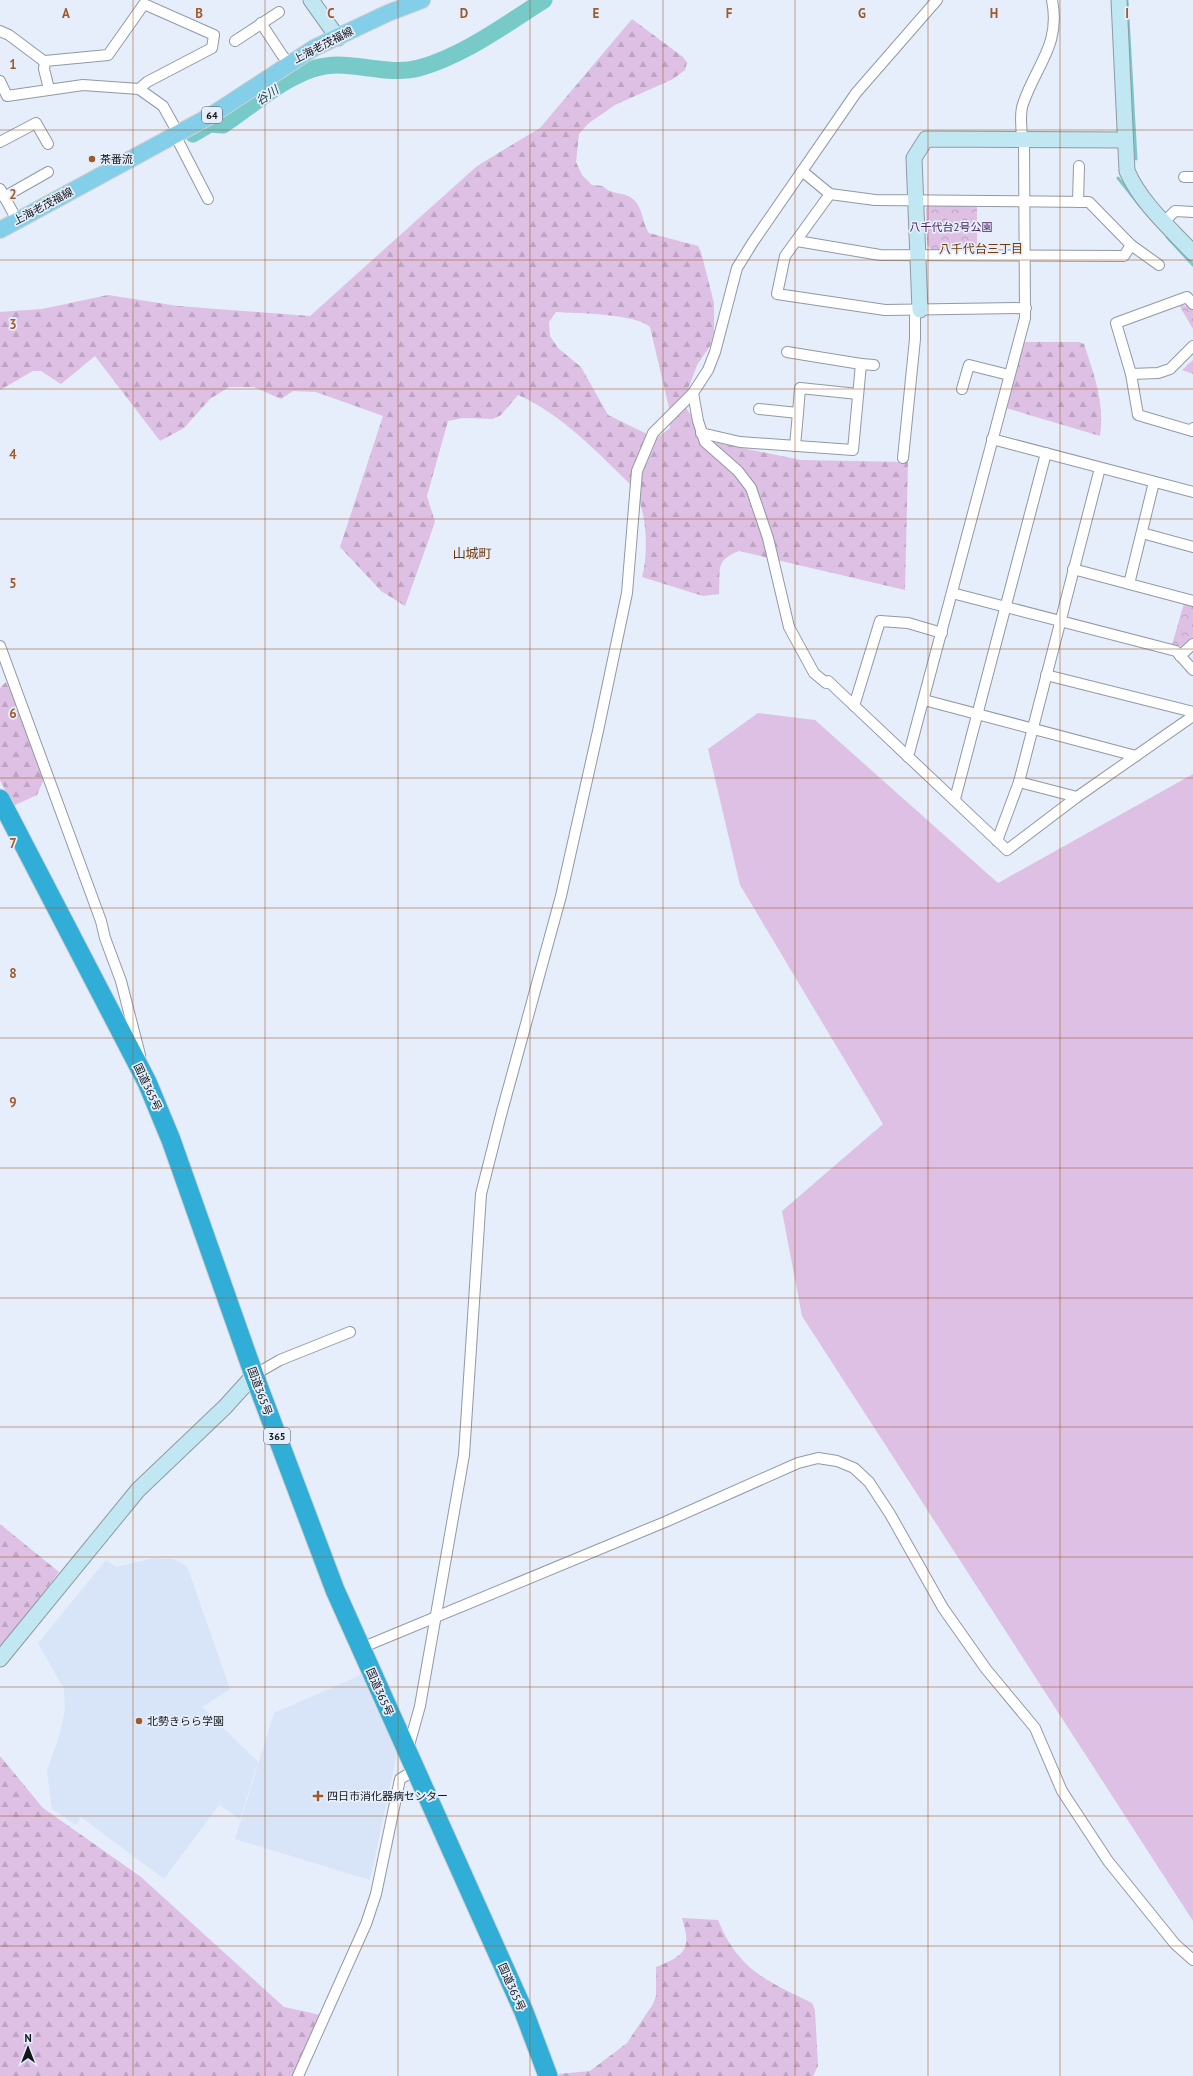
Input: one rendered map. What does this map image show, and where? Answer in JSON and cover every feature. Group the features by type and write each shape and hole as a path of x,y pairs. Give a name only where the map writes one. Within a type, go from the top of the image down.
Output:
{"highway":[{"name":"国道365号","path":"0,799 147,1082 171,1140 254,1375 335,1590 406,1752 524,2012 548,2076"}],"main road":[{"name":"上海老茂福線","path":"0,230 177,137 314,48 338,38 388,13 422,0"}],"street":[{"path":"310,0 338,38"},
{"path":"406,1752 420,1706 464,1455 482,1194 501,1114 561,896 598,732 627,593 637,471 653,433 694,393 703,380 715,352 737,268 780,201 856,93 936,0"},
{"path":"908,757 1026,308 1023,103 1049,47 1055,26 1052,0"},
{"path":"1119,0 1127,171 1133,184 1164,222 1193,252"},
{"path":"45,62 108,55 144,4 214,34 212,48 147,82 139,89"},
{"path":"235,41 279,12"},
{"path":"261,23 289,63"},
{"path":"0,31 9,35 45,62"},
{"path":"45,62 44,69 50,89"},
{"path":"0,81 7,96 83,85 139,89 163,106 208,199"},
{"path":"0,142 36,123 48,144"},
{"path":"903,458 917,310 918,254 914,158 926,139 1125,140"},
{"path":"1078,202 1079,166"},
{"path":"802,171 830,194 875,200 1089,202 1131,245 1158,265"},
{"path":"17,220 2,193 48,172"},
{"path":"830,194 785,256 777,294 885,310 1026,308"},
{"path":"1164,222 1175,211 1193,212"},
{"path":"797,241 880,254 1124,256 1131,245"},
{"path":"1193,304 1187,298 1116,323 1131,374 1138,415 1192,431 1193,428"},
{"path":"1131,374 1158,373 1170,369 1193,347"},
{"path":"787,352 874,365"},
{"path":"701,433 740,442 853,450 861,364"},
{"path":"962,389 969,365 1009,375"},
{"path":"795,446 800,388 858,394"},
{"path":"694,393 701,433 705,442 738,471 751,488 768,538 786,618 806,660 818,677 826,683 828,681 908,757 955,799 1007,850 1077,797 1193,716"},
{"path":"759,409 798,412"},
{"path":"992,439 1193,492"},
{"path":"955,799 1046,453"},
{"path":"997,841 1019,782 1031,728 1100,468"},
{"path":"1129,584 1154,482"},
{"path":"1142,533 1193,547"},
{"path":"1073,569 1193,601"},
{"path":"952,593 1176,651 1193,670"},
{"path":"854,706 880,621 908,623 942,632"},
{"path":"1180,656 1193,644"},
{"path":"0,646 39,748 121,981 147,1082"},
{"path":"1046,674 1193,712"},
{"path":"924,700 1136,756"},
{"path":"1019,782 1077,797"},
{"path":"0,1659 138,1490 225,1407 254,1375 280,1360 350,1332"},
{"path":"361,1648 435,1618 798,1463 818,1458 837,1461 854,1468 869,1482 890,1514 943,1608 986,1669 1035,1728 1062,1791 1108,1861 1175,1944 1193,1960"},
{"path":"298,2076 366,1924 376,1894 400,1779 415,1770"}],"shaded area":[{"name":"北勢きらら学園","path":"153,1558 173,1559 187,1566 230,1689 202,1707 258,1762 240,1819 219,1805 164,1879 81,1817 76,1825 52,1809 47,1771 60,1733 65,1709 64,1689 38,1643 106,1560 116,1567"},
{"name":"四日市消化器病センター","path":"361,1675 397,1753 370,1880 235,1839 274,1713"}],"green space":[{"path":"632,19 683,57 687,63 685,70 673,79 615,105 589,123 579,134 576,162 582,175 592,185 603,186 610,191 627,195 634,200 639,207 649,233 698,246 701,252 714,303 714,333 710,346 697,365 683,403 708,441 801,460 908,462 905,590 739,551 722,562 720,567 719,594 703,596 642,577 646,556 644,519 638,496 633,487 593,448 565,424 534,403 518,395 501,415 493,419 463,418 448,421 427,496 435,522 405,606 381,591 340,547 383,416 316,392 293,391 281,399 254,387 229,387 210,399 184,428 160,441 95,356 61,384 41,371 33,371 0,390 0,312 42,309 108,295 178,306 310,316 477,166 540,128","holes":["556,312 592,314 633,319 650,327 670,412 670,428 658,437 651,436 608,415 581,367 558,348 550,336 549,322"]},
{"name":"八千代台2号公園","path":"930,204 977,205 977,250 932,250 927,245 926,208"},
{"path":"1179,305 1189,306 1193,310 1193,329"},
{"path":"1023,342 1079,342 1084,344 1098,389 1101,412 1100,436 1006,408"},
{"path":"1193,360 1193,374 1182,370"},
{"path":"1184,603 1193,605 1193,638 1184,645 1175,646 1172,645"},
{"path":"6,682 29,732 44,779 37,795 13,806 0,780 0,688"},
{"path":"758,713 815,720 998,883 1193,774 1193,1921 802,1316 782,1211 883,1124 740,885 708,749"},
{"path":"0,1524 59,1572 0,1650"},
{"path":"0,1756 43,1808 141,1877 284,2007 321,2015 298,2076 0,2076"},
{"path":"682,1918 718,1920 735,1951 756,1972 781,1988 812,2003 815,2010 818,2066 813,2076 559,2076 558,2074 590,2071 627,2043 653,2004 656,1996 656,1967 674,1959 684,1950 686,1937"}],"waterway":[{"name":"谷川","path":"193,134 210,124 223,125 263,96 291,78 306,71 337,65 388,70 409,70 435,63 468,48 544,0"},
{"path":"1127,0 1136,159"},
{"path":"1118,178 1141,207"},
{"path":"1167,237 1193,265"}],"place":[{"name":"茶番流","path":"92,159"},
{"name":"北勢きらら学園","path":"139,1721"},
{"name":"四日市消化器病センター","path":"318,1796"}],"district":[{"name":"八千代台三丁目","path":"981,248"},
{"name":"山城町","path":"472,553"}]}
